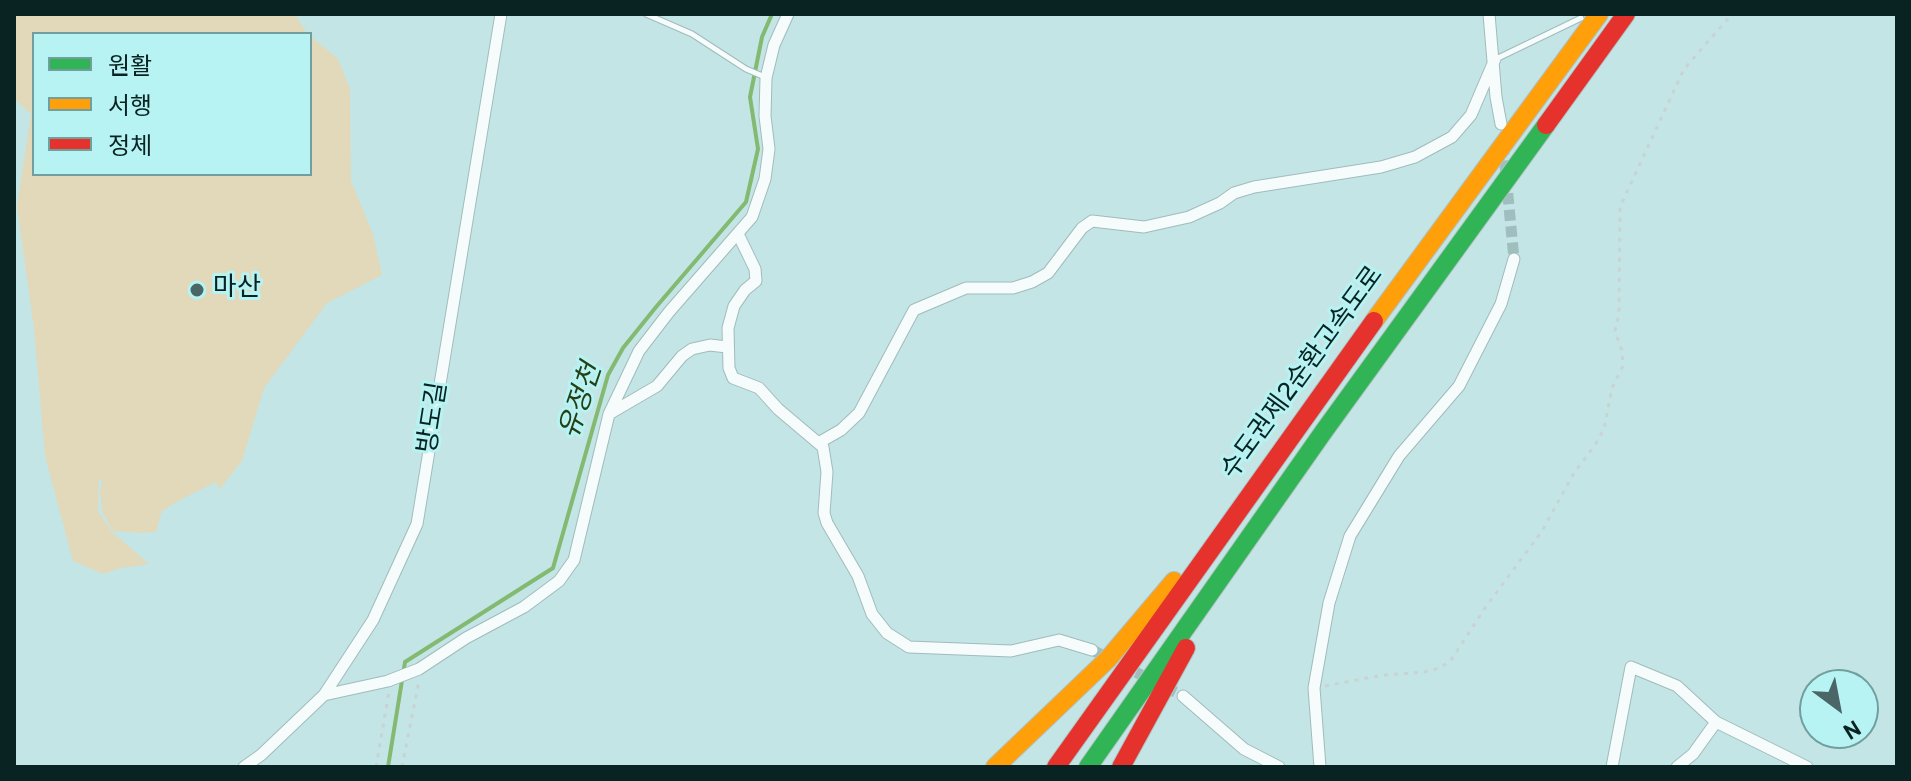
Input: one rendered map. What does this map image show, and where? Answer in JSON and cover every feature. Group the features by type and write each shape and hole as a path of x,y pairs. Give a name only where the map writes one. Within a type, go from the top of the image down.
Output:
{"highway":[{"name":"수도권제2순환고속도로","path":"1088,767 1324,431 1626,14"},
{"name":"수도권제2순환고속도로","path":"1056,767 1590,16"},
{"path":"995,767 1108,659 1299,426"},
{"path":"1121,767 1177,662 1324,431"}],"street":[{"name":"방도길","path":"244,767 261,755 324,695 373,620 417,524 501,14"},
{"path":"324,695 392,680 416,670 466,638 524,607 559,581 574,560 609,414 639,351 752,217 765,179 769,149 765,116 766,78 774,45 788,14"},
{"path":"1489,14 1501,124"},
{"path":"820,442 841,430 859,413 914,310 966,288 1013,288 1032,282 1048,273 1082,228 1092,221 1144,227 1189,217 1234,193 1254,187 1381,167 1415,157 1452,137 1471,115 1495,59"},
{"path":"738,234 755,269 756,281 734,306 728,328 727,347 733,378 759,388 778,409 820,442 827,472 824,513 827,523 858,576 872,614 887,633 909,647 1011,651 1059,640 1092,650"},
{"path":"1320,767 1314,688 1329,603 1350,536 1399,456 1459,386 1501,304 1514,259"},
{"path":"609,414 657,386 682,356 692,349 710,345 727,347"},
{"path":"1612,767 1631,667 1677,686 1716,722 1807,767"},
{"path":"1183,696 1227,737 1279,767"},
{"path":"1677,767 1693,754 1716,722"}],"lane":[{"path":"646,14 692,34 746,69 766,78"},
{"path":"1495,59 1590,16"}],"path":[{"path":"1314,688 1440,668 1451,660 1542,531 1574,473 1604,429 1612,388 1623,366 1615,331 1619,314 1620,207 1684,69 1732,14"},
{"path":"402,767 419,683 416,670"},
{"path":"376,767 392,680"}],"shaded area":[{"path":"14,14 295,14 306,32 32,32 32,176 312,176 312,38 338,59 350,89 351,181 373,234 382,275 327,303 264,388 242,461 219,490 216,482 162,511 156,532 112,531 102,511 100,491 103,478 99,481 98,511 111,531 149,564 103,574 73,561 45,456 34,329 17,206 31,114 14,99"}],"waterway":[{"name":"유정천","path":"388,767 405,662 553,568 608,375 623,348 746,202 758,149 750,97 762,37 772,14"}],"tunnel":[{"path":"1503,144 1514,259"},
{"path":"1092,650 1183,696"}],"traffic: fast":[{"path":"1088,767 1324,431 1546,125"}],"traffic: slow":[{"path":"1374,321 1599,14"},
{"path":"995,767 1108,659 1174,581"}],"traffic: jam":[{"path":"1546,125 1626,14"},
{"path":"1056,767 1374,321"},
{"path":"1121,767 1186,648"}],"place":[{"name":"마산","path":"197,290"}]}
